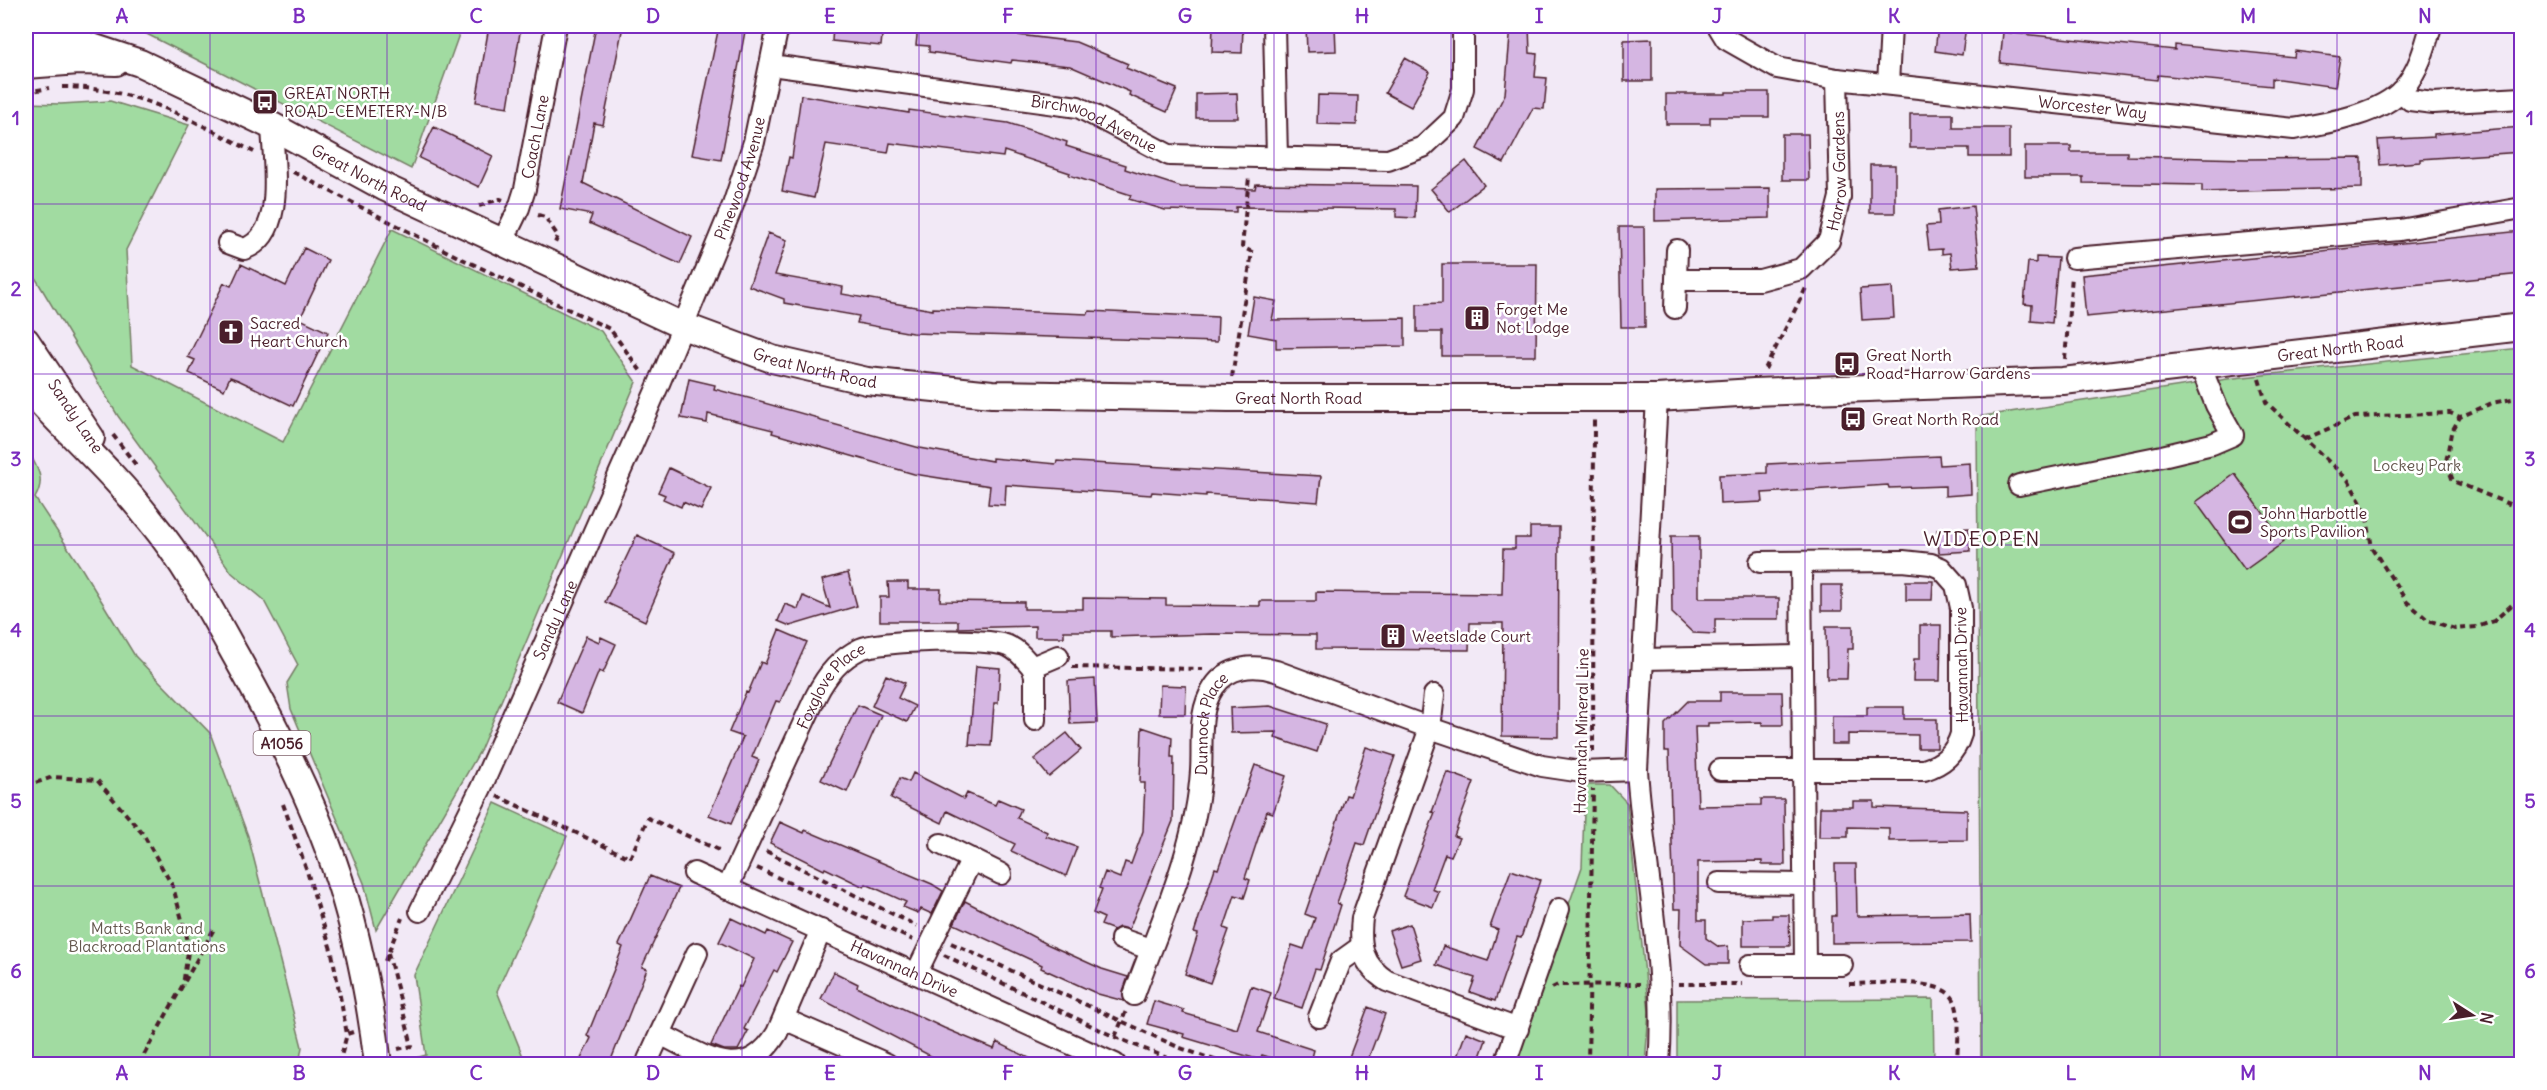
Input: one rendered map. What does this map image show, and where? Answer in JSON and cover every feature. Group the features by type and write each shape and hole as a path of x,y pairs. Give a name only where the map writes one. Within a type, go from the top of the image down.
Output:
{"main road":[{"name":"Great North Road","path":"26,39 71,40 140,63 272,126 386,188 683,326 772,359 867,381 992,394 1228,398 1657,398 1754,392 2063,381 2522,327"},
{"name":"Great North Road","path":"26,65 79,61 140,63"},
{"name":"Sandy Lane","path":"26,340 126,491 193,579 265,708 299,779 333,861 356,940 378,1065"},
{"name":"Sandy Lane","path":"26,386 126,491"}],"street":[{"name":"Coach Lane","path":"502,243 519,208 525,189 556,26"},
{"name":"Pinewood Avenue","path":"683,326 733,205 754,142 778,26"},
{"path":"1274,26 1277,158"},
{"name":"Birchwood Avenue","path":"771,65 1078,107 1169,155 1388,160 1423,147 1454,118 1463,89 1463,26"},
{"name":"Worcester Way","path":"1718,26 1726,39 1777,68 1837,79 2294,129 2348,118 2401,92"},
{"path":"1888,84 1891,26"},
{"path":"2431,26 2414,75 2401,92 2410,100 2433,104 2522,98"},
{"name":"Harrow Gardens","path":"1676,280 1760,280 1801,269 1829,241 1840,197 1837,79"},
{"path":"228,243 244,249 253,246 261,239 272,216 275,203 272,126"},
{"path":"2074,258 2400,230 2522,208"},
{"path":"1675,308 1677,250"},
{"name":"Sandy Lane","path":"420,911 481,788 683,326"},
{"path":"2019,485 2162,456 2212,444 2233,435 2217,405 2200,364"},
{"path":"1657,398 1637,770 1660,984 1659,1065"},
{"name":"Havannah Drive","path":"1720,770 1924,770 1944,761 1952,753 1958,745 1963,722 1960,597 1953,580 1941,568 1931,564 1903,561 1760,562"},
{"path":"1801,563 1805,965"},
{"name":"Foxglove Place","path":"727,889 824,680 845,658 859,650 882,643 990,642 1009,646 1032,667"},
{"path":"1035,720 1035,675 1032,667 1058,656"},
{"path":"1643,659 1801,656"},
{"name":"Dunnock Place","path":"1134,995 1178,874 1196,814 1202,768 1203,712 1212,689 1224,677 1240,669 1267,668 1430,728 1542,766 1593,772 1637,770"},
{"path":"1434,695 1430,728 1362,918 1362,946 1366,961 1375,973 1387,981 1518,1029"},
{"path":"941,844 1001,873"},
{"path":"916,974 972,859"},
{"name":"Havannah Drive","path":"694,873 1112,1063"},
{"path":"1719,883 1804,884"},
{"path":"1506,1061 1530,998 1559,909"},
{"path":"660,1034 720,1062 745,1064 760,1055 767,1048 784,1019 821,930"},
{"path":"1121,939 1150,949"},
{"path":"1319,1017 1341,961 1362,946"},
{"path":"648,1060 697,953"},
{"path":"1752,974 1805,965 1842,965"},
{"path":"784,1019 887,1065"}],"path":[{"path":"26,92 56,87 93,87 129,94 178,113 458,257 610,329 644,376 658,386"},
{"path":"1228,398 1252,252 1242,247 1251,158"},
{"path":"2063,381 2074,258"},
{"path":"1754,392 1809,281"},
{"path":"2252,358 2266,402 2348,480 2366,512 2372,548 2408,602 2428,620 2455,629 2477,627 2494,621 2522,596"},
{"path":"2522,397 2493,403 2460,417 2451,434 2446,462 2453,481 2516,507 2522,512"},
{"name":"Havannah Mineral Line","path":"1588,1065 1593,772 1594,398"},
{"path":"2305,439 2355,417 2450,413 2460,417"},
{"path":"1058,656 1074,669 1203,669"},
{"path":"26,786 53,777 98,780 142,834 172,887 189,945 183,986"},
{"path":"282,801 306,867 332,953 347,1034"},
{"path":"749,842 935,935 1122,1022 1226,1065"},
{"path":"139,1065 215,927"},
{"path":"1530,998 1558,985 1660,984 1752,974"},
{"path":"1846,984 1928,984 1946,990 1955,1002 1957,1011 1957,1065"},
{"path":"1112,1063 1122,1022 1134,995"}],"green space":[{"path":"131,26 462,26 411,169"},
{"path":"110,101 189,125 126,250 132,365 283,442 392,229 601,331 636,382 480,751 376,930 364,883 291,709 287,683 298,665 263,599 232,573 118,416 27,264 26,103 61,104"},
{"name":"Lockey Park","path":"2521,348 2521,1064 1981,1064 1977,417 2234,378"},
{"name":"Matts Bank and Blackroad Plantations","path":"26,447 39,472 40,484 35,498 135,656 210,733 248,836 302,1047 299,1064 26,1064"},
{"path":"1585,785 1610,785 1627,803 1649,1012 1645,1064 1513,1064 1582,867"},
{"path":"495,803 567,836 497,991 526,1064 395,1064 426,1055 414,975"},
{"path":"1933,999 1934,1064 1677,1064 1677,1000"}],"building":[{"path":"489,26 521,26 508,107 476,102"},
{"path":"596,26 623,26 603,125 594,123 583,183 692,237 680,264 589,223 592,215 560,209"},
{"path":"719,26 746,26 721,160 692,155"},
{"path":"833,26 883,26 881,46 832,41"},
{"path":"918,26 944,26 1076,42 1128,64 1126,68 1177,89 1167,112 1129,95 1130,92 1070,66 1012,60 1011,63 929,52 929,46 916,45"},
{"path":"1213,26 1243,26 1242,53 1212,52"},
{"path":"1306,26 1335,26 1336,51 1307,52"},
{"path":"1511,26 1529,26 1530,53 1537,54 1535,77 1547,78 1544,109 1533,108 1504,163 1477,149 1505,94"},
{"path":"1938,26 1966,26 1962,55 1935,51"},
{"path":"2003,32 2175,50 2175,45 2294,57 2295,51 2340,57 2335,87 2272,78 2272,86 2158,75 2157,80 2000,63"},
{"path":"1652,39 1652,81 1624,81 1624,40"},
{"path":"1405,58 1430,72 1411,107 1385,93"},
{"path":"1726,92 1769,92 1769,117 1710,117 1710,124 1666,124 1666,94 1726,94"},
{"path":"1237,93 1238,118 1196,118 1196,94"},
{"path":"801,95 909,113 909,110 1008,123 1067,142 1066,146 1126,165 1125,169 1181,187 1255,189 1256,184 1416,186 1415,218 1396,217 1396,209 1236,207 1236,212 1165,210 1129,199 1131,195 1004,151 1003,157 890,143 888,153 826,144 814,198 782,191 789,157 792,158"},
{"path":"1318,95 1358,96 1357,125 1317,124"},
{"path":"1910,114 1953,114 1953,128 2009,128 2009,157 1969,157 1969,148 1910,148"},
{"path":"434,127 493,156 479,187 419,158"},
{"path":"2522,127 2522,152 2420,159 2420,162 2380,165 2378,140 2434,137 2434,134"},
{"path":"1782,134 1808,134 1809,180 1782,180"},
{"path":"2025,146 2071,146 2071,152 2127,152 2127,156 2246,159 2362,158 2362,188 2202,192 2202,185 2083,183 2083,177 2025,177"},
{"path":"1466,161 1484,185 1450,212 1431,189"},
{"path":"1870,165 1895,165 1895,213 1870,213"},
{"path":"1770,188 1770,218 1655,221 1655,189"},
{"path":"1973,206 1979,266 1952,268 1950,253 1942,254 1942,249 1929,250 1926,226 1939,225 1938,210"},
{"path":"1619,227 1644,227 1645,327 1621,327"},
{"path":"2522,231 2522,274 2086,317 2082,275"},
{"path":"768,233 787,240 775,275 843,287 842,294 933,310 933,308 1088,314 1089,311 1218,317 1217,342 912,333 857,323 859,316 784,303 784,299 749,286"},
{"path":"304,248 328,260 300,319 328,332 293,406 230,377 224,390 189,373 195,360 188,357 224,283 231,286 241,264 286,286"},
{"path":"2036,257 2058,258 2052,323 2031,321 2032,305 2024,304 2028,262 2036,263"},
{"name":"Forget Me Not Lodge","path":"1442,264 1537,264 1536,356 1442,356 1442,332 1417,332 1417,304 1442,303"},
{"path":"1892,287 1894,318 1862,320 1860,289"},
{"path":"1254,297 1276,301 1272,320 1405,318 1405,346 1276,348 1276,339 1248,334"},
{"path":"689,379 715,385 714,389 920,448 992,461 992,458 1056,464 1057,461 1321,476 1318,502 1206,494 1206,496 1152,492 1151,495 1006,485 1005,505 988,504 990,486 914,474 772,433 773,430 708,414 707,423 681,418"},
{"path":"1939,456 1940,465 1970,463 1971,494 1945,496 1945,486 1889,488 1888,485 1762,493 1763,502 1720,504 1719,475 1767,473 1767,464"},
{"path":"669,468 711,488 701,510 683,502 681,507 663,499 665,495 658,492"},
{"name":"John Harbottle Sports Pavilion","path":"2235,474 2284,542 2245,570 2196,502"},
{"name":"Weetslade Court","path":"1530,527 1559,527 1558,737 1502,736 1503,623 1470,623 1469,650 1316,649 1316,635 1212,634 1111,637 1111,631 1064,631 1064,637 1035,637 1035,626 958,628 958,621 880,621 880,597 889,597 888,582 908,582 908,589 941,589 940,601 1024,602 1024,609 1083,609 1083,598 1166,599 1166,605 1260,606 1260,601 1316,601 1316,592 1502,594 1503,549 1515,549 1515,538 1530,538"},
{"path":"1969,528 1970,551 1939,553 1937,530"},
{"path":"637,535 675,553 645,621 605,602"},
{"path":"1671,536 1699,536 1699,598 1779,598 1779,619 1715,619 1715,634 1693,633 1672,613"},
{"path":"848,573 857,606 790,626 778,621 785,604 798,609 803,596 830,608 822,580"},
{"path":"1906,581 1933,581 1932,600 1906,600"},
{"path":"1821,585 1842,585 1842,611 1821,611"},
{"path":"1920,625 1941,625 1940,681 1913,681 1914,659 1920,659"},
{"path":"1826,626 1853,626 1853,649 1848,649 1847,679 1827,679"},
{"path":"779,630 807,642 780,702 776,701 752,757 759,760 731,824 709,815 743,737 729,732 761,662 765,664"},
{"path":"586,636 599,642 601,637 616,644 603,673 599,671 582,713 557,702"},
{"path":"976,666 1000,668 998,703 994,703 991,746 969,745"},
{"path":"886,675 905,683 898,698 915,706 907,722 872,706"},
{"path":"1095,679 1097,723 1070,724 1068,681"},
{"path":"1160,685 1186,686 1185,714 1159,714"},
{"path":"1720,692 1782,692 1783,725 1762,725 1762,722 1708,723 1708,727 1695,727 1698,806 1761,805 1761,799 1784,799 1785,865 1762,865 1762,861 1698,862 1698,920 1706,920 1706,938 1719,947 1728,946 1728,964 1706,964 1680,945 1681,909 1674,909 1669,751 1665,751 1665,724 1688,701 1720,701"},
{"path":"858,705 881,715 847,792 821,780"},
{"path":"1270,706 1326,724 1317,752 1275,738 1277,732 1231,733 1230,708"},
{"path":"1867,707 1904,707 1904,719 1937,719 1937,748 1918,748 1918,735 1848,734 1848,744 1832,744 1832,716 1867,716"},
{"path":"1142,727 1172,737 1173,821 1129,929 1119,927 1114,930 1101,925 1104,918 1093,913 1102,889 1099,888 1105,872 1120,878 1125,862 1131,864 1143,831 1145,783 1140,783"},
{"path":"1067,733 1081,750 1049,777 1034,759"},
{"path":"1366,747 1395,756 1364,845 1357,843 1337,903 1341,905 1320,970 1315,969 1302,1008 1274,999 1292,945 1304,949 1315,918 1305,914 1346,795 1350,796"},
{"path":"1255,765 1286,776 1273,813 1267,811 1245,878 1250,880 1244,898 1235,895 1224,928 1229,930 1210,983 1185,974 1198,934 1194,933 1215,868 1218,869"},
{"path":"1447,772 1474,782 1454,836 1459,838 1451,856 1445,854 1432,889 1439,892 1433,907 1403,896 1435,813 1432,812"},
{"path":"913,773 964,799 967,793 995,805 998,799 1021,809 1017,818 1047,832 1046,836 1077,847 1066,876 1011,851 1015,844 947,811 942,823 891,798 900,778 909,782"},
{"path":"1853,801 1874,801 1874,807 1967,810 1967,840 1889,841 1889,828 1848,827 1848,837 1819,837 1820,807 1853,807"},
{"path":"780,822 804,833 805,830 932,884 943,891 932,914 921,909 918,913 903,907 906,902 866,884 864,887 825,868 824,870 770,843"},
{"path":"1835,864 1856,864 1857,916 1970,914 1971,942 1832,943 1832,916 1836,916"},
{"path":"1511,870 1540,880 1521,938 1517,937 1495,1001 1470,992 1475,978 1436,965 1443,946 1488,961 1498,930 1490,927"},
{"path":"650,876 679,888 642,967 647,969 609,1065 578,1065 591,1038 587,1036 623,947 619,945"},
{"path":"965,901 1047,944 1102,969 1128,977 1123,991 1124,1001 1098,994 954,924"},
{"path":"1772,915 1789,915 1790,946 1743,946 1743,919 1772,918"},
{"path":"731,918 766,935 768,931 792,942 777,972 774,970 744,1029 748,1031 738,1050 724,1050 711,1045 754,959 719,942"},
{"path":"1410,924 1421,959 1401,965 1389,931"},
{"path":"834,972 858,984 857,987 944,1028 994,1049 997,1042 1043,1065 948,1065 821,999"},
{"path":"1251,986 1271,993 1258,1032 1314,1050 1310,1065 1294,1065 1262,1055 1260,1060 1147,1024 1154,1001 1184,1010 1183,1013 1237,1029"},
{"path":"1368,1007 1385,1014 1366,1065 1346,1065"},
{"path":"1466,1032 1486,1040 1477,1065 1454,1065"}],"place":[{"name":"GREAT NORTH ROAD-CEMETERY-N/B","path":"265,102"},
{"name":"Forget Me Not Lodge","path":"1477,318"},
{"name":"Sacred Heart Church","path":"231,332"},
{"name":"Great North Road-Harrow Gardens","path":"1847,364"},
{"name":"Great North Road","path":"1853,419"},
{"name":"John Harbottle Sports Pavilion","path":"2240,522"},
{"name":"Weetslade Court","path":"1393,636"}],"district":[{"name":"WIDEOPEN","path":"1982,538"}]}
